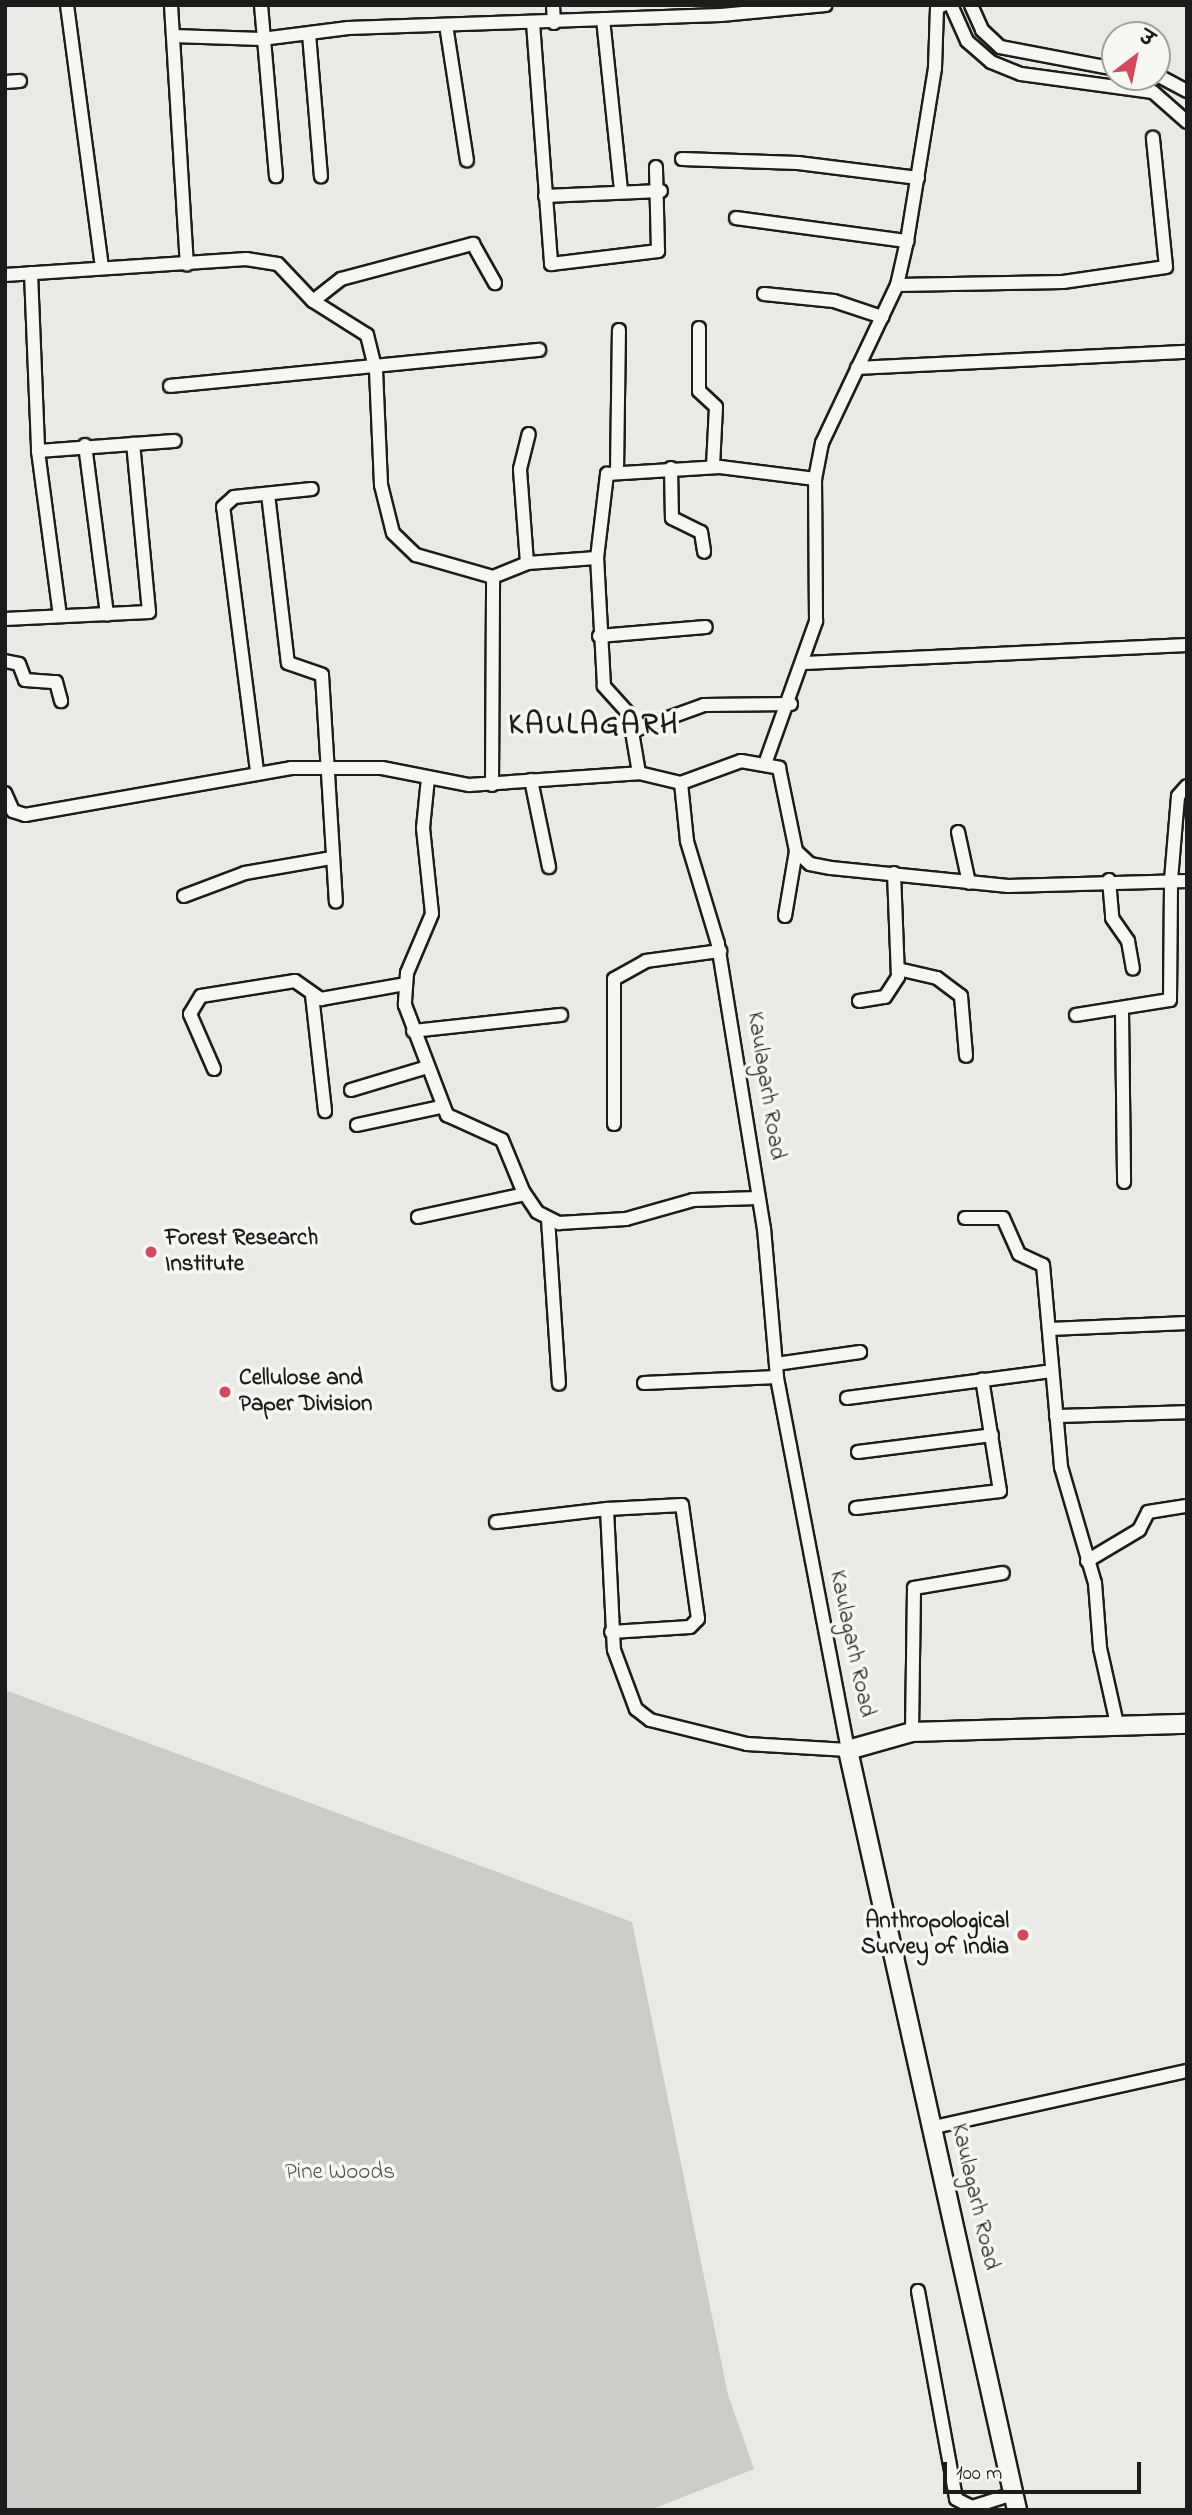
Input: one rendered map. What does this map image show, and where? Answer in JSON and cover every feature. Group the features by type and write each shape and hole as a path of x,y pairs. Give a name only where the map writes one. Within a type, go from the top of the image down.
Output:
{"street":[{"path":"67,5 102,268"},
{"path":"171,5 187,265"},
{"path":"261,5 276,176"},
{"path":"554,5 554,23"},
{"path":"173,36 262,38 446,25 554,23 826,5"},
{"path":"951,5 967,41 990,62 1021,74 1153,92 1187,122"},
{"path":"971,5 982,30 1000,47 1101,66"},
{"path":"766,761 791,704 805,663 818,602 816,479 822,443 897,285 918,178 938,6"},
{"path":"603,19 621,189"},
{"path":"533,23 549,260 562,267 658,251 661,191 656,167"},
{"path":"446,25 467,160"},
{"path":"309,34 321,176"},
{"path":"5,82 20,81"},
{"path":"1171,82 1187,91"},
{"path":"897,285 1063,282 1166,267 1153,138"},
{"path":"682,159 798,163 918,178"},
{"path":"545,196 621,189 661,191"},
{"path":"736,218 907,241"},
{"path":"313,301 341,279 473,244 495,283"},
{"path":"5,275 261,259 287,271 313,301 363,328 376,370 381,485 393,533 416,555 493,576 527,563 597,558"},
{"path":"31,273 38,451 60,615"},
{"path":"764,294 834,301 882,317"},
{"path":"699,328 699,391 716,407 713,467"},
{"path":"617,471 619,330"},
{"path":"170,387 376,370 539,350"},
{"path":"857,368 1187,352"},
{"path":"527,563 520,469 529,434"},
{"path":"38,451 85,445 175,441"},
{"path":"5,619 107,615 150,609 132,444"},
{"path":"85,445 107,615"},
{"path":"639,773 635,730 604,686 599,636 597,558 602,484 617,471 713,467 816,479"},
{"path":"671,468 672,518 701,532 704,552"},
{"path":"257,771 223,507 234,497 312,489"},
{"path":"268,494 288,663 320,670 330,766 331,858 336,902"},
{"path":"492,785 493,576"},
{"path":"599,636 706,627"},
{"path":"805,663 1187,645"},
{"path":"5,661 19,664 25,680 56,682 61,701"},
{"path":"635,730 704,705 791,704"},
{"path":"5,793 13,811 25,815 257,771 330,766 492,785 639,773 681,783 712,769 766,761"},
{"path":"766,761 785,780 796,851 785,916"},
{"path":"428,778 423,828 432,914 405,984 413,1031 441,1107 453,1121 502,1140 526,1194 548,1219 559,1384"},
{"path":"531,780 549,867"},
{"name":"Kaulagarh Road","path":"681,783 687,841 719,951 758,1198 776,1370 870,1868 934,2127 1015,2502"},
{"path":"1076,1015 1122,1011 1170,1000 1171,880 1178,796 1187,786"},
{"path":"958,832 969,883"},
{"path":"796,851 810,864 969,883 1187,881"},
{"path":"184,896 245,873 331,858"},
{"path":"859,1001 889,993 898,969 894,873"},
{"path":"1109,880 1112,918 1128,940 1133,969"},
{"path":"614,1124 614,979 646,961 719,951"},
{"path":"898,969 937,978 961,996 966,1056"},
{"path":"214,1069 190,1014 201,996 295,981 312,995 325,1111"},
{"path":"312,995 405,984"},
{"path":"1122,1011 1124,1182"},
{"path":"413,1031 561,1015"},
{"path":"351,1090 428,1067"},
{"path":"356,1125 441,1107"},
{"path":"418,1217 526,1194"},
{"path":"548,1219 612,1220 693,1200 758,1198"},
{"path":"965,1218 1003,1217 1019,1254 1043,1265 1061,1467 1087,1562 1117,1724"},
{"path":"1050,1329 1187,1322"},
{"path":"644,1383 776,1370 860,1352"},
{"path":"847,1398 1051,1371"},
{"path":"856,1508 1000,1491 982,1379"},
{"path":"1056,1416 1187,1412"},
{"path":"858,1452 992,1434"},
{"path":"496,1522 607,1509 682,1505 698,1619 691,1627 611,1632"},
{"path":"1087,1562 1139,1530 1148,1512 1187,1506"},
{"path":"607,1509 611,1632 623,1683 650,1720 747,1744 848,1750 912,1732 1187,1724"},
{"path":"912,1732 914,1588 1003,1573"},
{"path":"934,2127 1187,2071"},
{"path":"918,2291 956,2499 972,2507 1015,2502"}],"green space":[{"name":"Pine Woods","path":"5,1690 632,1922 728,2395 754,2469 650,2510 5,2510"}],"place":[{"name":"Forest Research Institute","path":"151,1252"},
{"name":"Cellulose and Paper Division","path":"225,1392"},
{"name":"Anthropological Survey of India","path":"1023,1935"}],"district":[{"name":"KAULAGARH","path":"594,726"}]}
